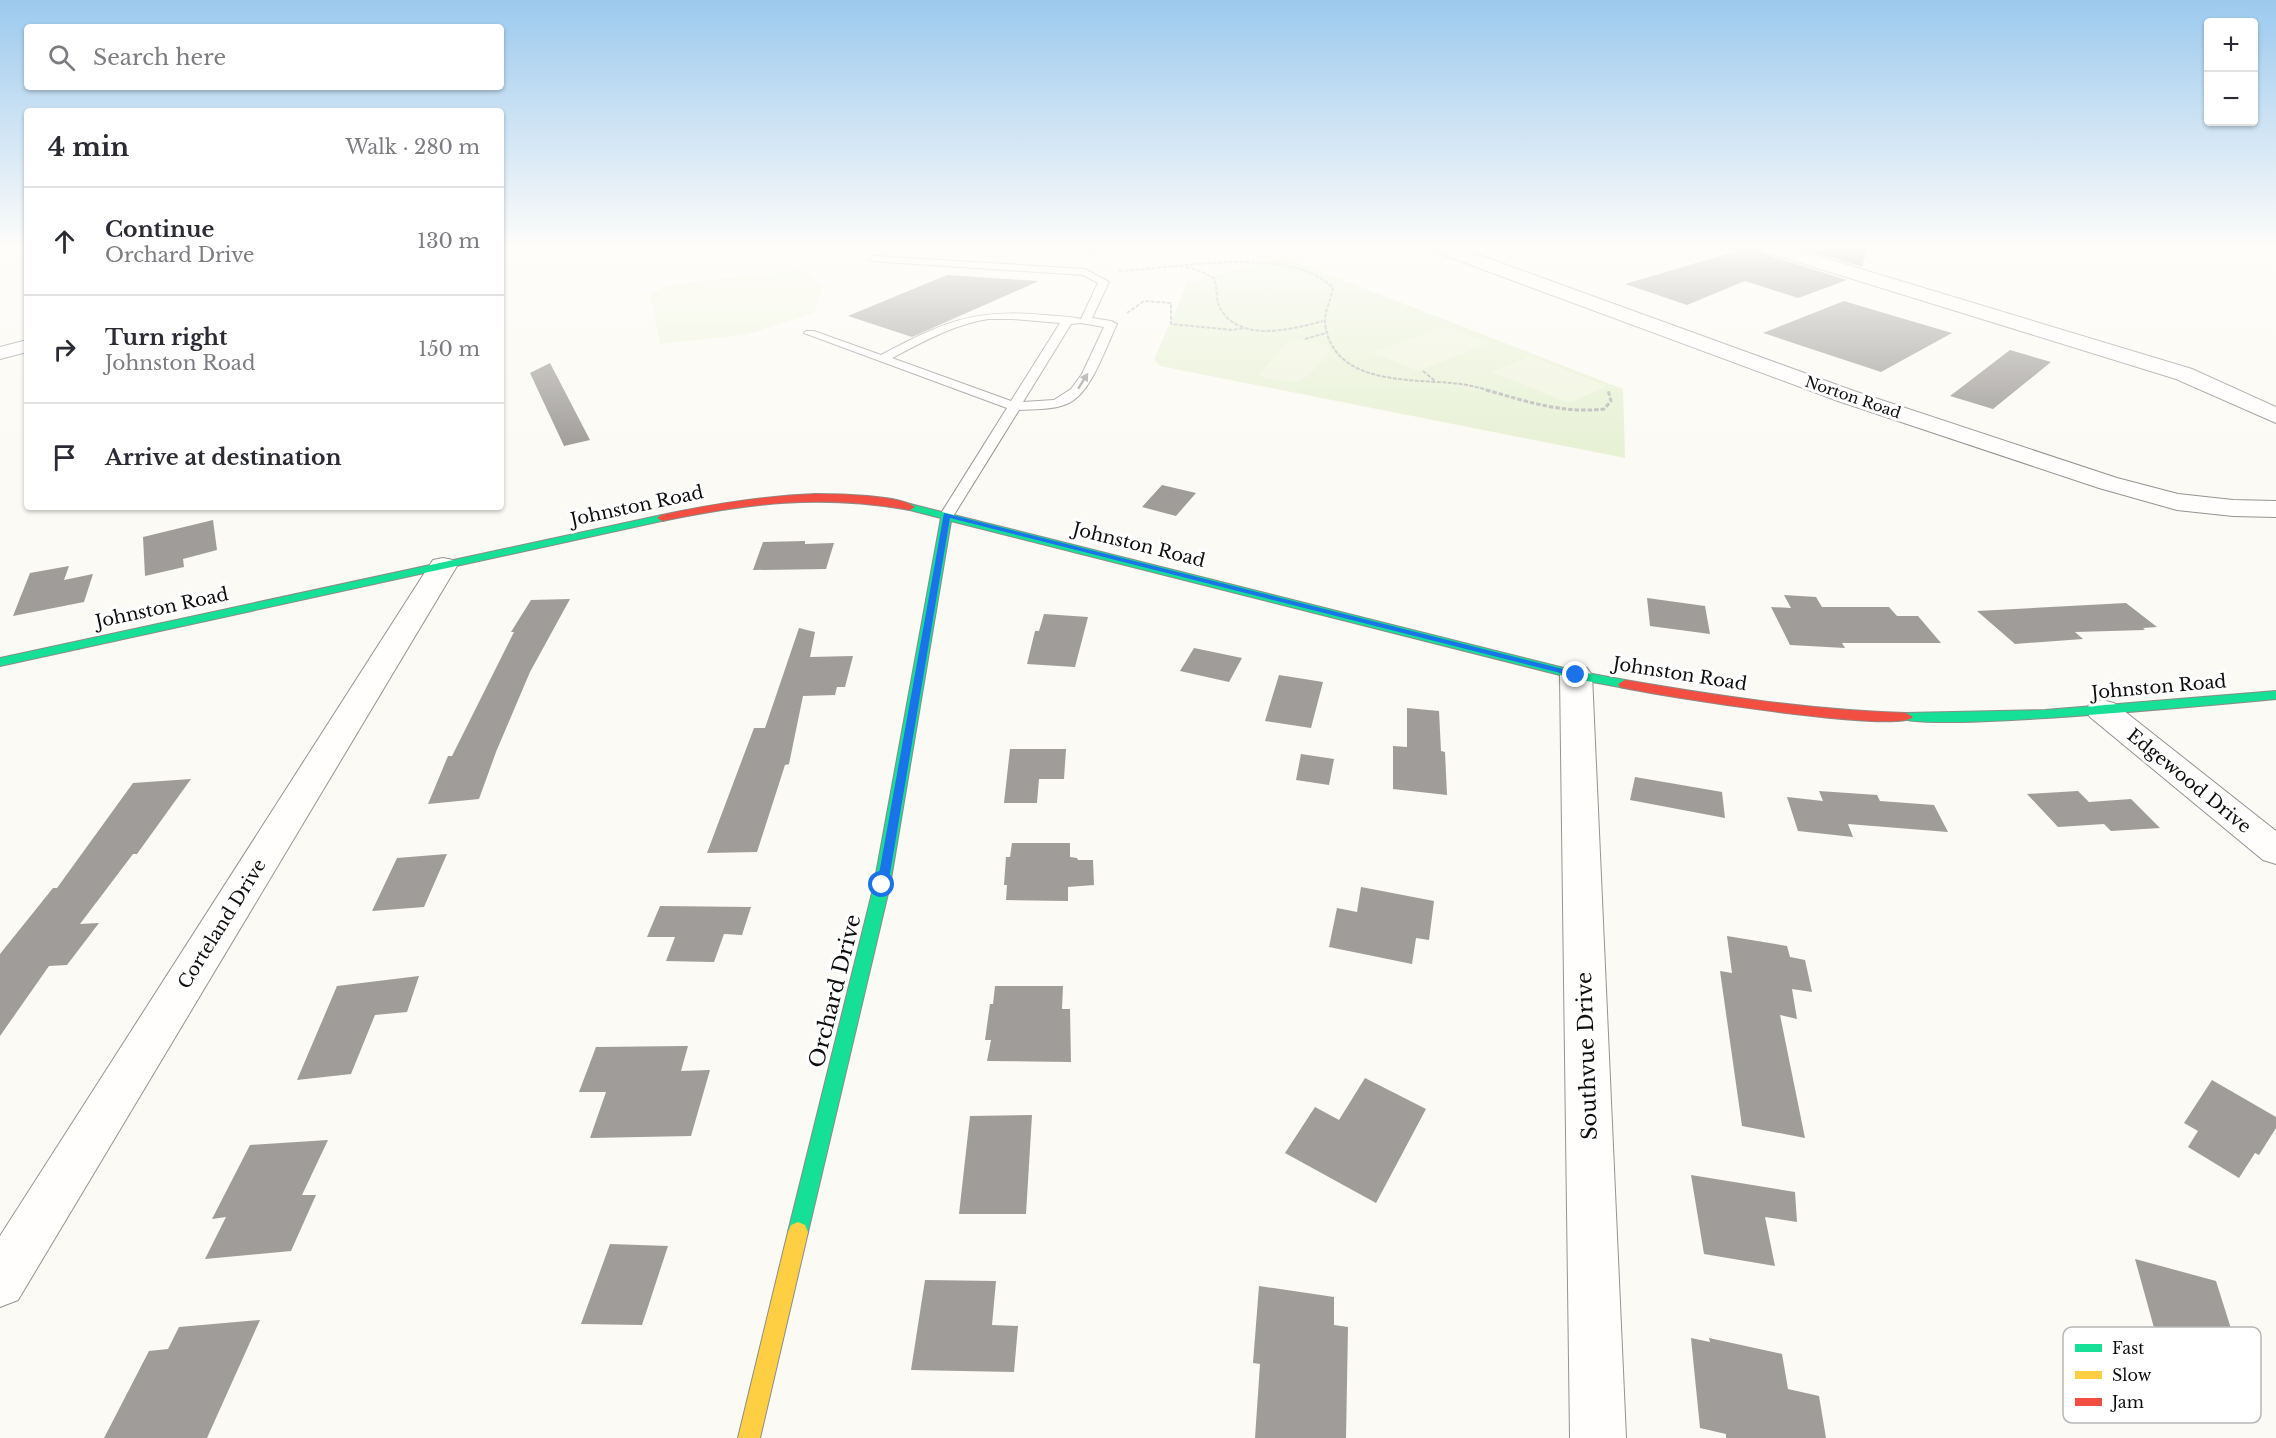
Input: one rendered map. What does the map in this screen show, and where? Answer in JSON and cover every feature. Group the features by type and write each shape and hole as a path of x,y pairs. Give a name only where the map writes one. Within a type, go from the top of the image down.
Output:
{"street":[{"name":"Norton Road","path":"1622,314 1846,396 2108,483 2177,502 2232,508 2276,508"},
{"path":"1988,314 2184,374 2276,416"},
{"path":"0,353 24,347"},
{"name":"Johnston Road","path":"0,662 694,511 766,498 825,495 874,499 947,515 1576,675 1706,697 1786,708 1867,715 1945,718 2102,710 2276,695"},
{"name":"Orchard Drive","path":"749,1438 882,885 947,515"},
{"name":"Corteland Drive","path":"0,1282 443,566"},
{"name":"Southvue Drive","path":"1576,675 1598,1438"},
{"name":"Edgewood Drive","path":"2102,710 2276,851"}],"lane":[{"path":"1085,321 1088,314"},
{"path":"810,333 882,359 1013,406 1046,404 1068,399 1082,384 1111,324 1009,316 975,318 939,330 882,359"},
{"path":"947,515 1067,321"}],"path":[{"path":"1111,324 1125,314"},
{"path":"1171,314 1171,324 1233,330 1244,328 1282,330 1324,321"},
{"path":"1223,314 1230,322 1244,328"},
{"path":"1326,314 1324,321 1326,333 1343,358 1358,369 1376,375 1466,385 1548,408 1589,413 1604,410 1611,401 1608,390"},
{"path":"1305,339 1326,333"},
{"path":"1423,371 1435,382"}],"green space":[{"path":"654,314 811,314 745,335 660,344"},
{"path":"1174,314 1431,314 1623,389 1625,458 1160,366 1154,359"},
{"path":"1444,326 1489,343 1418,371 1373,353"},
{"path":"1299,340 1325,344 1330,350 1307,376 1302,380 1288,381 1263,377 1259,374 1289,341"},
{"path":"1531,356 1607,386 1569,403 1492,372"}],"building":[{"path":"853,314 964,314 912,337 848,316"},
{"path":"1811,314 1888,314 1952,333 1881,372 1763,333"},
{"path":"2010,350 2051,362 1993,409 1950,396"},
{"path":"550,363 590,440 564,446 530,373"},
{"path":"1162,485 1196,493 1176,516 1142,507"},
{"path":"213,520 217,550 183,559 184,567 145,576 143,537"},
{"path":"805,541 805,544 834,543 826,569 753,570 763,542"},
{"path":"69,566 64,580 93,574 84,602 13,616 30,573"},
{"path":"1784,595 1816,597 1822,607 1889,607 1897,616 1918,616 1941,643 1842,643 1845,648 1790,645 1771,607 1791,608"},
{"path":"1647,598 1705,606 1710,634 1650,626"},
{"path":"570,599 530,672 479,799 428,804 448,756 452,756 514,632 511,632 531,600"},
{"path":"2126,603 2157,627 2143,628 2145,630 2075,632 2083,639 2015,644 1977,611"},
{"path":"1044,614 1088,617 1075,667 1027,664 1035,631 1039,631"},
{"path":"799,628 815,632 810,657 853,656 845,687 837,687 835,695 803,696 789,764 785,765 757,852 707,853 754,728 765,728"},
{"path":"1194,648 1242,658 1229,682 1180,671"},
{"path":"1279,675 1323,682 1311,728 1265,721"},
{"path":"1407,708 1439,711 1441,751 1445,752 1447,795 1393,789 1393,746 1407,747"},
{"path":"1010,749 1066,749 1064,779 1039,779 1037,803 1004,803"},
{"path":"1301,754 1334,759 1329,785 1296,780"},
{"path":"1635,777 1722,792 1725,818 1630,800"},
{"path":"191,779 137,854 133,854 80,924 99,923 67,965 49,966 0,1036 0,954 53,888 57,888 133,783"},
{"path":"1819,791 1877,795 1880,801 1934,805 1948,832 1848,824 1853,837 1798,831 1787,797 1823,801"},
{"path":"2078,791 2089,802 2131,799 2160,828 2111,831 2104,824 2058,827 2027,794"},
{"path":"1012,843 1070,843 1070,857 1078,860 1093,860 1094,885 1068,887 1068,901 1006,900 1007,885 1004,885 1006,857 1010,857"},
{"path":"447,854 424,907 372,911 397,858"},
{"path":"1361,887 1434,901 1429,940 1416,938 1412,964 1329,947 1337,908 1357,912"},
{"path":"660,906 751,907 742,935 724,934 714,962 666,961 675,937 647,937"},
{"path":"1727,936 1787,946 1790,957 1805,960 1812,992 1792,989 1797,1019 1780,1015 1805,1138 1742,1126 1720,971 1732,973"},
{"path":"419,976 407,1012 375,1015 351,1074 297,1080 337,986"},
{"path":"995,986 1063,986 1062,1009 1070,1009 1071,1062 987,1061 991,1040 985,1040"},
{"path":"688,1046 681,1071 710,1070 691,1136 590,1138 606,1092 579,1092 596,1047"},
{"path":"1365,1078 1426,1109 1376,1203 1285,1153 1315,1107 1339,1120"},
{"path":"2212,1080 2276,1117 2276,1128 2259,1155 2255,1153 2239,1178 2188,1147 2198,1131 2184,1123"},
{"path":"1032,1115 1026,1214 959,1214 970,1116"},
{"path":"328,1140 302,1195 316,1195 291,1251 205,1259 226,1217 212,1219 250,1145"},
{"path":"1691,1175 1795,1192 1797,1222 1765,1217 1775,1266 1704,1254"},
{"path":"610,1244 668,1246 642,1325 581,1324"},
{"path":"2135,1259 2216,1281 2230,1327 2154,1327"},
{"path":"925,1280 996,1281 992,1325 1018,1326 1014,1372 911,1370"},
{"path":"1259,1286 1334,1297 1334,1325 1348,1327 1346,1438 1255,1438 1260,1364 1253,1363"},
{"path":"260,1320 207,1438 104,1438 149,1351 168,1349 179,1327"},
{"path":"1691,1338 1710,1342 1709,1338 1782,1354 1788,1389 1819,1396 1826,1438 1726,1438 1726,1434 1700,1428"}],"traffic: fast":[{"path":"910,507 1576,675 1625,684"},
{"path":"798,1232 882,885 947,515"},
{"path":"0,662 662,518"},
{"path":"1906,717 2045,714 2276,695"}],"traffic: slow":[{"path":"749,1438 798,1232"}],"traffic: jam":[{"path":"662,518 725,505 785,498 846,498 910,507"},
{"path":"1625,684 1800,710 1906,717"}],"route":[{"path":"882,885 947,515 1576,675"}]}
